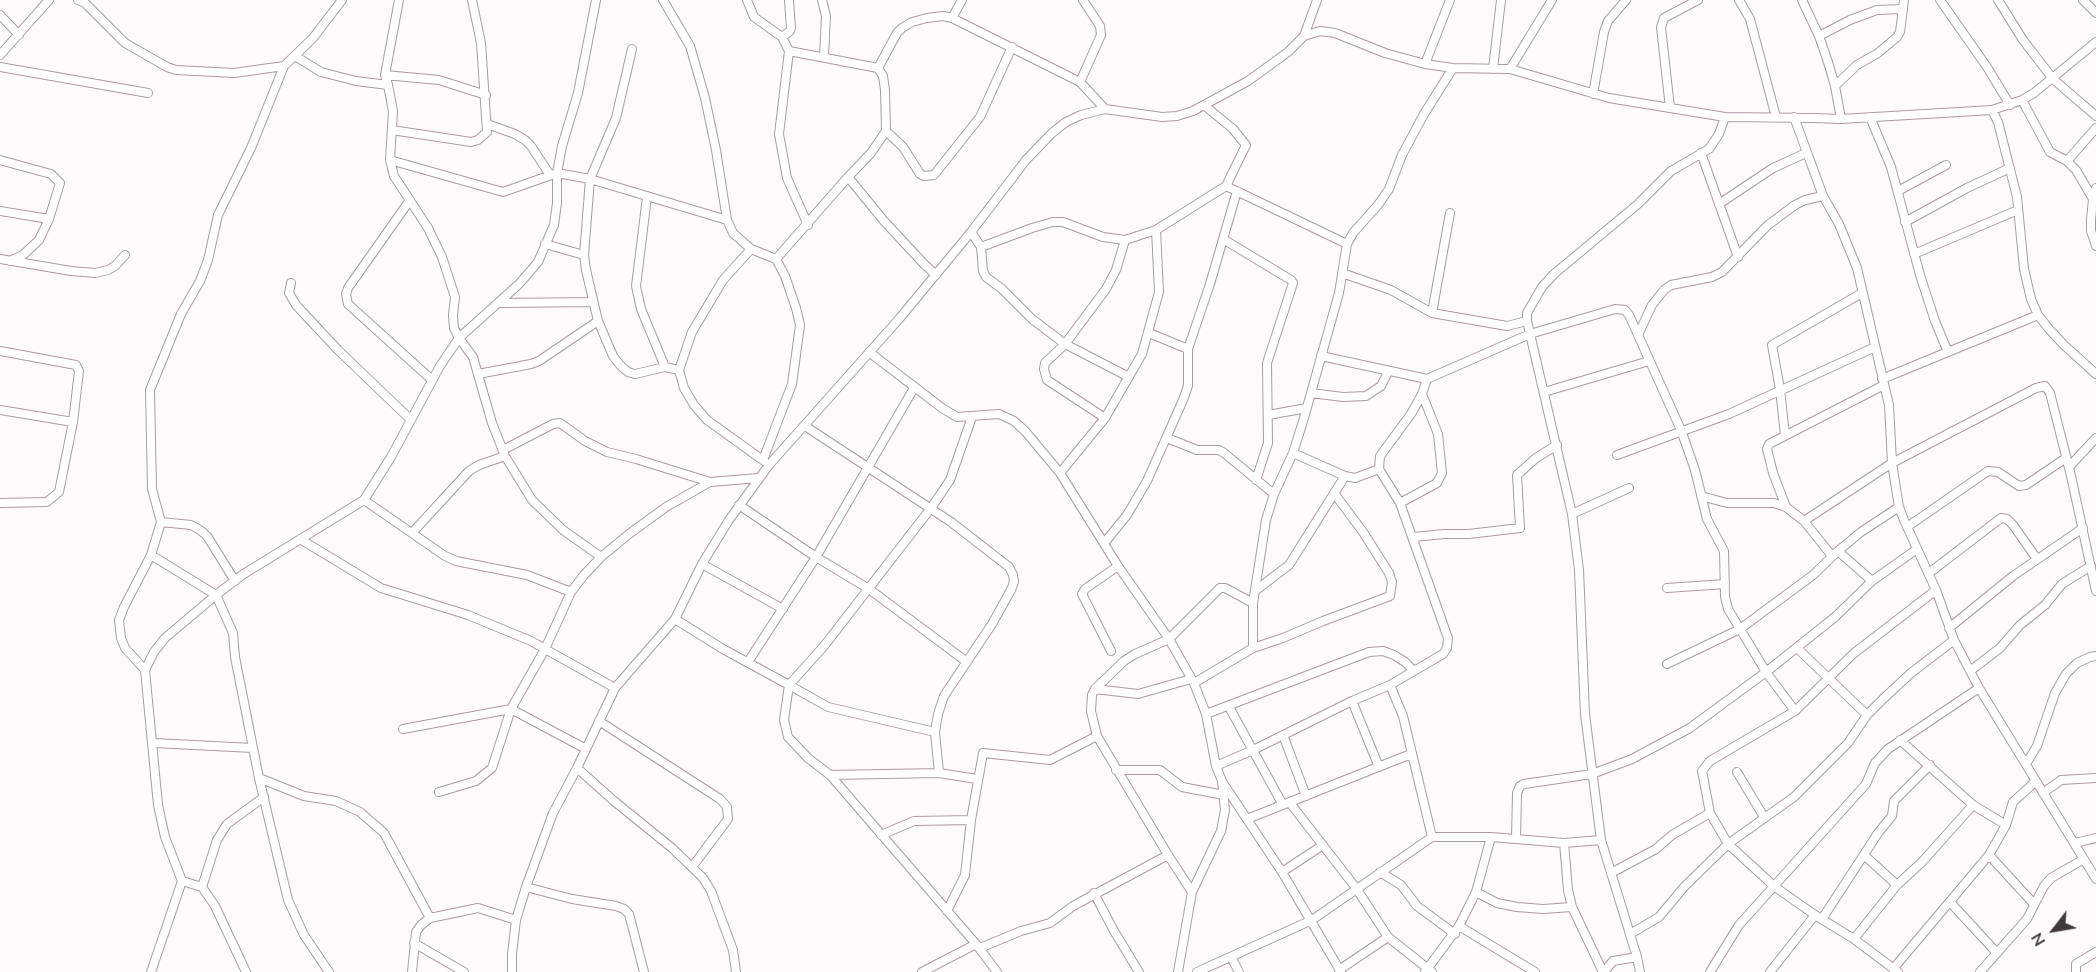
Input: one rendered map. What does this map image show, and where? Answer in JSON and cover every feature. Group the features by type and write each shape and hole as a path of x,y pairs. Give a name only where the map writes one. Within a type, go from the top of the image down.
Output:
{"street":[{"path":"0,55 49,0"},
{"path":"78,0 85,3 125,43 167,67 234,73 284,66"},
{"path":"145,670 125,648 121,638 119,620 152,555 161,522 152,489 150,390 181,314 200,281 208,260 218,215 251,148 284,66 321,29 342,0"},
{"path":"399,0 385,75 393,111 390,160 394,176 429,228 454,289 453,315 459,338 473,357 492,423 504,453 532,500 563,530 602,556"},
{"path":"392,130 471,142 478,140 487,132 482,43 472,0"},
{"path":"152,972 182,881 165,837 158,805 154,743 145,670 154,652 165,638 216,595 364,500 391,457 432,380 459,338 519,284 538,262 554,225 557,203 554,174 578,93 596,0"},
{"path":"512,972 516,920 553,813 615,688 675,619 702,564 759,478 792,384 799,339 800,325 796,308 785,276 776,259 751,249 734,233 728,220 705,98 690,46 663,0"},
{"path":"747,0 754,17 782,37 789,51 779,134 787,178 808,225"},
{"path":"782,37 791,28 789,0"},
{"path":"822,0 826,16 824,57"},
{"path":"952,18 962,0"},
{"path":"1080,82 1101,35 1100,26 1083,0"},
{"path":"766,463 805,426 971,232 1026,160 1052,133 1066,122 1105,109 1162,117 1177,116 1204,105 1265,69 1288,52 1304,36 1317,0"},
{"path":"1425,64 1450,0"},
{"path":"1492,69 1501,0"},
{"path":"1510,69 1552,0"},
{"path":"1593,94 1604,32 1608,21 1626,0"},
{"path":"1670,108 1660,27 1664,18 1698,0"},
{"path":"1738,0 1750,20 1776,117"},
{"path":"1802,0 1819,36 1835,86 1841,119"},
{"path":"1835,86 1857,65 1878,53 1897,38 1900,32 1904,0"},
{"path":"1940,0 1987,66 2010,105"},
{"path":"1998,0 2023,40 2053,79 2096,116"},
{"path":"2083,0 2096,13"},
{"path":"1819,36 1850,20 1877,10 1903,9"},
{"path":"0,15 19,35"},
{"path":"878,68 902,28 912,22 943,16 952,18 1080,82 1105,109"},
{"path":"1304,36 1320,31 1335,33 1385,53 1425,64 1453,68 1510,69 1593,94 1725,117 1841,119 1992,110 2010,105 2022,100 2053,79 2096,42"},
{"path":"886,130 903,147 921,174 930,177 980,117 1012,47"},
{"path":"632,49 616,118 590,179 584,255 598,321 613,356 628,372 635,374 665,367 680,370"},
{"path":"776,259 871,153 886,130 885,90 883,76 878,68 789,51"},
{"path":"295,56 321,72 356,81 388,85"},
{"path":"0,67 148,93"},
{"path":"1253,648 1253,603 1266,520 1274,494 1293,453 1307,408 1339,293 1347,244 1353,233 1389,189 1402,155 1453,68"},
{"path":"385,75 440,80 486,95"},
{"path":"2022,100 2050,152 2067,161 2076,170 2094,200"},
{"path":"981,248 1053,222 1063,222 1103,237 1125,240 1156,230 1226,186 1246,145 1233,129 1204,105"},
{"path":"1992,110 1998,122 2010,168 2018,210 2024,269 2031,299 2038,315 2064,345 2096,374"},
{"path":"1640,972 1601,840 1585,714 1579,570 1572,514 1527,313 1530,304 1554,274 1638,204 1671,171 1715,142 1725,117"},
{"path":"1794,117 1823,196 1852,254 1889,405 1892,463 1899,507 1929,573 1954,640 1979,688 2096,879"},
{"path":"1870,117 1898,191 1914,254 1935,321 1948,352"},
{"path":"487,124 525,140 554,174"},
{"path":"2067,161 2096,128"},
{"path":"1701,153 1738,257"},
{"path":"1719,204 1773,168 1806,153"},
{"path":"0,160 51,174 60,183 49,219 39,240 34,246 10,261"},
{"path":"390,160 503,192 554,174 590,179 728,220"},
{"path":"1898,191 1946,165"},
{"path":"1905,222 1967,188 2010,168"},
{"path":"848,177 884,221 936,274"},
{"path":"1226,186 1347,244"},
{"path":"2096,189 2091,231 2096,246"},
{"path":"1105,542 1136,500 1167,438 1188,386 1188,349 1237,191"},
{"path":"1638,335 1652,304 1664,290 1671,285 1712,277 1722,272 1768,225 1804,200 1823,196"},
{"path":"646,197 636,286 641,309 665,367"},
{"path":"410,200 346,294 348,304 432,380"},
{"path":"1914,254 2018,210"},
{"path":"0,211 49,219"},
{"path":"1432,313 1449,213"},
{"path":"1060,473 1105,418 1142,354 1159,292 1156,230"},
{"path":"971,232 981,248 983,271 986,277 1002,289 1032,319 1065,344 1129,377"},
{"path":"1223,239 1293,283 1267,363 1268,443 1256,480"},
{"path":"1105,418 1047,380 1044,375 1045,363 1065,344 1106,289 1116,270 1125,240"},
{"path":"546,244 584,255"},
{"path":"751,249 723,280 692,332 680,370 684,388 694,405 707,420 766,463"},
{"path":"0,259 95,273 115,266 125,255"},
{"path":"1342,273 1391,290 1432,313 1508,326 1527,321"},
{"path":"291,283 289,293 296,305 338,350 411,420"},
{"path":"1785,435 1772,345 1862,293"},
{"path":"499,303 593,302"},
{"path":"1321,356 1427,379 1530,334 1621,309 1625,310 1681,430 1707,519 1724,551 1728,609 1766,672 1795,711"},
{"path":"1786,507 1773,473 1767,448 1769,444 1883,382 2038,315"},
{"path":"478,374 531,364 598,321"},
{"path":"1149,333 1188,349"},
{"path":"1617,455 1730,414 1875,347"},
{"path":"0,351 78,367 73,422 59,492 47,502 0,503"},
{"path":"868,352 914,388 957,417 999,414 1014,421 1060,473 1118,566 1169,639 1192,681 1206,714 1216,766 1222,782 1225,810 1221,831 1192,892 1178,972"},
{"path":"1544,392 1650,361"},
{"path":"1311,393 1343,398 1366,396 1381,386 1388,372"},
{"path":"1216,766 1390,685 1443,654 1447,648 1448,638 1414,537 1400,503 1378,470 1380,456 1402,428 1422,394 1427,379"},
{"path":"1804,521 1892,463 2045,386 2050,393 2096,591"},
{"path":"748,662 816,557 914,388"},
{"path":"1400,503 1437,483 1442,473 1438,434 1422,394"},
{"path":"1268,415 1307,408"},
{"path":"0,410 73,422"},
{"path":"972,417 950,480 869,589 789,686 784,720 788,738 830,776 978,946 997,972"},
{"path":"412,532 469,471 553,424 560,423 585,441 607,452 710,482 759,478"},
{"path":"805,426 931,508 1009,567 1013,575 1014,582 1011,590 944,696 935,732 939,773"},
{"path":"1167,438 1197,450 1219,450 1274,494"},
{"path":"1907,527 1988,471 1998,472 2019,486 2026,485 2067,463 2095,441"},
{"path":"1414,537 1520,528 1517,475 1557,444"},
{"path":"1293,453 1345,476 1355,478 1378,470"},
{"path":"1255,591 1289,565 1345,476"},
{"path":"439,792 476,781 492,768 511,709 545,649 571,592 584,574 602,556 666,507 710,482"},
{"path":"1572,514 1629,488"},
{"path":"1095,689 1138,694 1192,681 1253,648 1390,596 1392,582 1389,573 1363,532 1334,493"},
{"path":"1701,496 1726,503 1774,503 1786,507 1804,521 1835,553 1872,581"},
{"path":"364,500 445,556 456,561 527,575 571,592"},
{"path":"740,505 816,557 869,589 967,662"},
{"path":"1667,664 1740,629 1813,575 1861,532 1899,507"},
{"path":"1929,573 2001,519 2007,519 2013,525 2037,560"},
{"path":"161,522 191,525 200,530 207,536 235,581"},
{"path":"1949,628 2013,576 2082,528"},
{"path":"300,539 381,588 468,615 531,641 615,688"},
{"path":"1516,839 1517,793 1520,786 1592,774 1632,759 1690,728 1797,648 1835,617 1872,581 1917,549"},
{"path":"152,555 216,595 233,633 235,657 259,778 288,900 304,934 329,972"},
{"path":"702,564 783,609"},
{"path":"1111,651 1082,594 1084,589 1118,566"},
{"path":"1970,671 2000,648 2020,625 2045,605 2062,584 2091,566"},
{"path":"1667,588 1725,584"},
{"path":"1192,892 1097,736 1091,711 1092,695 1095,689 1129,657 1169,639 1220,588 1225,588 1253,603"},
{"path":"1936,590 1853,654 1795,711 1704,766 1702,771 1710,813 1728,844 1775,887 1854,939 1896,970 1989,855 2006,825 2013,802 2036,781"},
{"path":"675,619 723,649 828,707 935,732"},
{"path":"1630,934 1659,917 1684,887 1728,844 1794,797 1848,742 1867,715 1911,673 1954,640"},
{"path":"1797,648 1867,715"},
{"path":"1206,714 1369,652 1383,651 1394,655 1414,672"},
{"path":"2026,764 2037,746 2055,693 2066,674 2077,663 2096,656"},
{"path":"1390,685 1403,717 1432,837"},
{"path":"1710,972 1739,925 1866,784 1875,763 1900,740 1979,688"},
{"path":"1352,701 1379,766"},
{"path":"1229,707 1286,804 1323,845 1356,888 1388,937 1428,971 1457,930 1476,892 1491,837"},
{"path":"403,729 511,709 586,748"},
{"path":"599,721 720,799 727,807 728,819 692,867"},
{"path":"1283,735 1306,796"},
{"path":"947,911 965,875 970,820 983,753 1050,760 1097,736"},
{"path":"1900,740 1973,805 2006,825"},
{"path":"154,743 253,748"},
{"path":"1247,819 1411,754"},
{"path":"1770,972 1818,917 1864,855 1892,816 1894,801 1930,765"},
{"path":"577,768 660,837 703,878 711,891 733,950 736,972"},
{"path":"1116,770 1160,770 1182,787 1224,795"},
{"path":"1737,772 1764,817"},
{"path":"830,776 939,773 977,779"},
{"path":"259,778 304,796 336,801 360,812 384,834 430,918"},
{"path":"2043,793 2061,780 2096,778"},
{"path":"1222,782 1312,920 1340,971 1388,937"},
{"path":"202,887 218,840 227,824 264,797"},
{"path":"1854,939 1897,885 1930,854 1973,805"},
{"path":"1611,873 1656,849 1672,834 1710,813"},
{"path":"881,835 914,821 970,820"},
{"path":"1197,972 1312,920 1432,837 1491,837 1564,843 1601,840"},
{"path":"2075,843 2096,838"},
{"path":"1564,843 1568,890 1572,907 1604,972 1613,961 1637,957"},
{"path":"1282,872 1323,845"},
{"path":"923,972 978,946 1050,923 1094,893 1168,855"},
{"path":"1864,855 1897,885"},
{"path":"1989,855 2033,903"},
{"path":"1980,972 2027,919 2033,903 2051,878 2084,859"},
{"path":"1380,872 1401,885 1417,906 1534,972"},
{"path":"182,881 202,887 222,919 246,972"},
{"path":"526,887 624,909 629,914 644,972"},
{"path":"1476,892 1497,903 1517,907 1543,909 1572,907"},
{"path":"1094,893 1139,972"},
{"path":"1950,903 1997,953"},
{"path":"412,972 416,932 430,918 478,908 516,920"},
{"path":"414,943 464,972"},
{"path":"2076,972 2076,964 2096,952"},
{"path":"1231,957 1239,972"}]}
